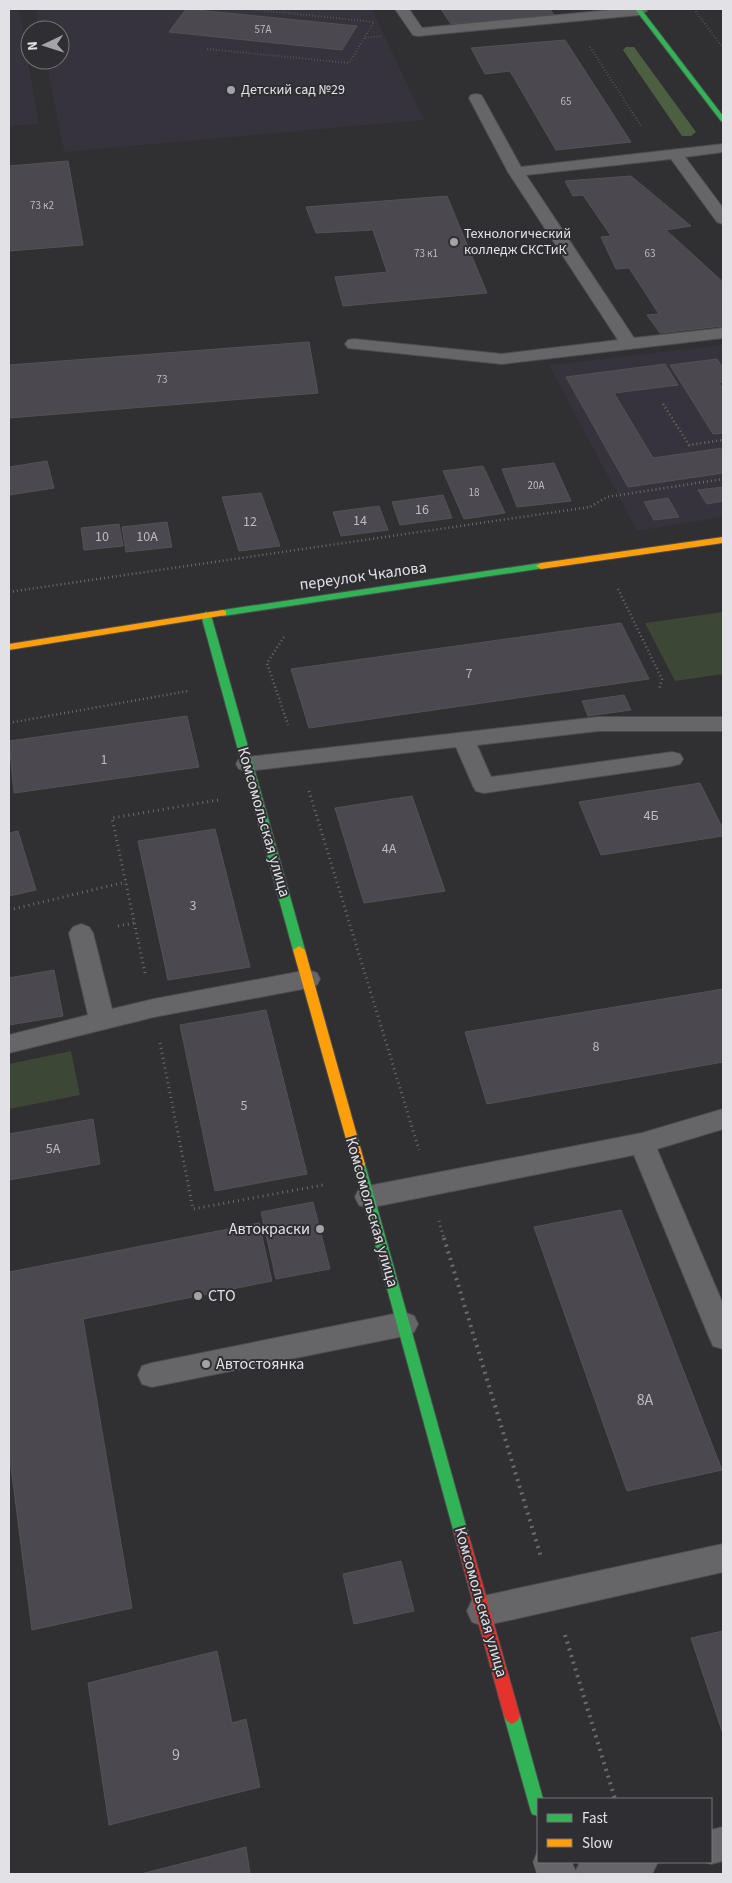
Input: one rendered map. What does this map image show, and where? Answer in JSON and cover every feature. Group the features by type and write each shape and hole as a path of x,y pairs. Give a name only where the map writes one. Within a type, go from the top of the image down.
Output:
{"street":[{"path":"639,10 723,120"},
{"name":"переулок Чкалова","path":"9,647 206,615 723,540"},
{"name":"Комсомольская улица","path":"206,615 537,1804"}],"lane":[{"path":"402,9 418,32 639,10"},
{"path":"476,98 516,172 630,345"},
{"path":"516,172 723,148"},
{"path":"675,154 723,219"},
{"path":"354,344 502,359 723,333"},
{"path":"248,764 598,724 723,724"},
{"path":"464,740 484,786 672,759"},
{"path":"81,933 102,1020"},
{"path":"9,1044 154,1008 308,979"},
{"path":"368,1197 642,1143 723,1119"},
{"path":"642,1143 723,1337"},
{"path":"152,1375 404,1324"},
{"path":"484,1611 723,1558"},
{"path":"591,1874 637,1863"}],"path":[{"path":"207,49 350,63 374,22 249,9"},
{"path":"694,9 723,48"},
{"path":"663,404 689,445 723,440"},
{"path":"9,592 590,507 607,497 723,479"},
{"path":"608,590 628,587"},
{"path":"618,588 662,679 650,724"},
{"path":"294,635 284,637 267,663 299,759 421,1156 427,1185 616,1798"},
{"path":"9,723 225,684 272,678"},
{"path":"9,910 126,882"}],"shaded area":[{"path":"9,9 19,9 21,20 20,70 30,70 39,124 9,126"},
{"name":"Детский сад №29","path":"36,9 372,9 424,120 64,152 48,70 70,70 70,20 38,20"},
{"path":"723,345 723,517 637,531 549,365"}],"green space":[{"path":"626,47 634,47 696,132 691,136 682,136 623,50"},
{"path":"723,612 723,674 675,681 645,623"},
{"path":"71,1051 80,1095 9,1109 9,1064"}],"building":[{"path":"186,9 357,26 342,50 169,32"},
{"path":"441,9 550,9 554,15 451,24"},
{"path":"565,40 631,142 556,150 510,71 485,74 471,48"},
{"path":"68,161 83,245 9,251 9,166"},
{"path":"631,176 691,226 666,230 723,282 723,305 720,306 723,310 723,326 660,333 647,315 659,314 629,268 616,269 601,237 611,236 583,195 573,196 565,181"},
{"path":"447,196 487,293 343,306 335,277 387,272 373,230 316,233 306,207"},
{"path":"309,342 318,393 9,418 9,365"},
{"path":"717,359 723,368 723,382 719,383 723,389 723,433 713,434 670,365"},
{"path":"665,364 678,385 614,393 653,458 723,448 723,473 628,487 566,377"},
{"path":"47,461 54,488 9,495 9,467"},
{"path":"554,463 571,501 517,507 502,469"},
{"path":"483,466 505,513 464,519 443,471"},
{"path":"723,487 723,501 707,504 698,490"},
{"path":"261,493 280,546 239,551 222,497"},
{"path":"443,495 452,518 400,525 392,502"},
{"path":"668,498 679,517 654,520 644,502"},
{"path":"379,506 388,530 341,536 333,512"},
{"path":"167,522 172,547 126,552 122,527"},
{"path":"119,524 123,546 84,550 81,528"},
{"path":"621,623 649,679 309,728 291,669"},
{"path":"624,695 631,710 588,716 582,701"},
{"path":"187,716 199,767 14,793 9,741"},
{"path":"700,783 723,829 723,836 601,855 579,802"},
{"path":"412,796 445,891 364,903 335,808"},
{"path":"215,829 250,967 168,980 138,841"},
{"path":"18,831 36,890 9,896 9,833"},
{"path":"54,970 63,1016 9,1025 9,978"},
{"path":"723,989 723,1062 487,1104 465,1032"},
{"path":"266,1010 307,1174 215,1191 180,1025"},
{"path":"93,1119 100,1164 9,1180 9,1134"},
{"path":"313,1202 330,1269 276,1279 261,1212"},
{"path":"621,1210 722,1470 627,1491 534,1227"},
{"path":"259,1223 272,1281 83,1319 132,1608 32,1630 9,1452 9,1272"},
{"path":"401,1561 414,1611 354,1624 343,1574"},
{"path":"723,1631 723,1734 691,1638"},
{"path":"217,1651 232,1723 246,1719 260,1787 109,1825 88,1683"},
{"path":"246,1847 250,1874 141,1874"}],"traffic: fast":[{"path":"638,9 723,120"},
{"path":"223,613 541,566"},
{"path":"206,615 299,950"},
{"path":"359,1164 461,1533"},
{"path":"512,1716 537,1804"}],"traffic: slow":[{"path":"541,566 723,540"},
{"path":"9,647 223,613"},
{"path":"299,950 359,1164"}],"traffic: jam":[{"path":"461,1533 512,1716"}],"place":[{"name":"Детский сад №29","path":"231,90"},
{"name":"Технологический колледж СКСТиК","path":"454,242"},
{"name":"Автокраски","path":"320,1229"},
{"name":"СТО","path":"198,1296"},
{"name":"Автостоянка","path":"206,1364"}]}
